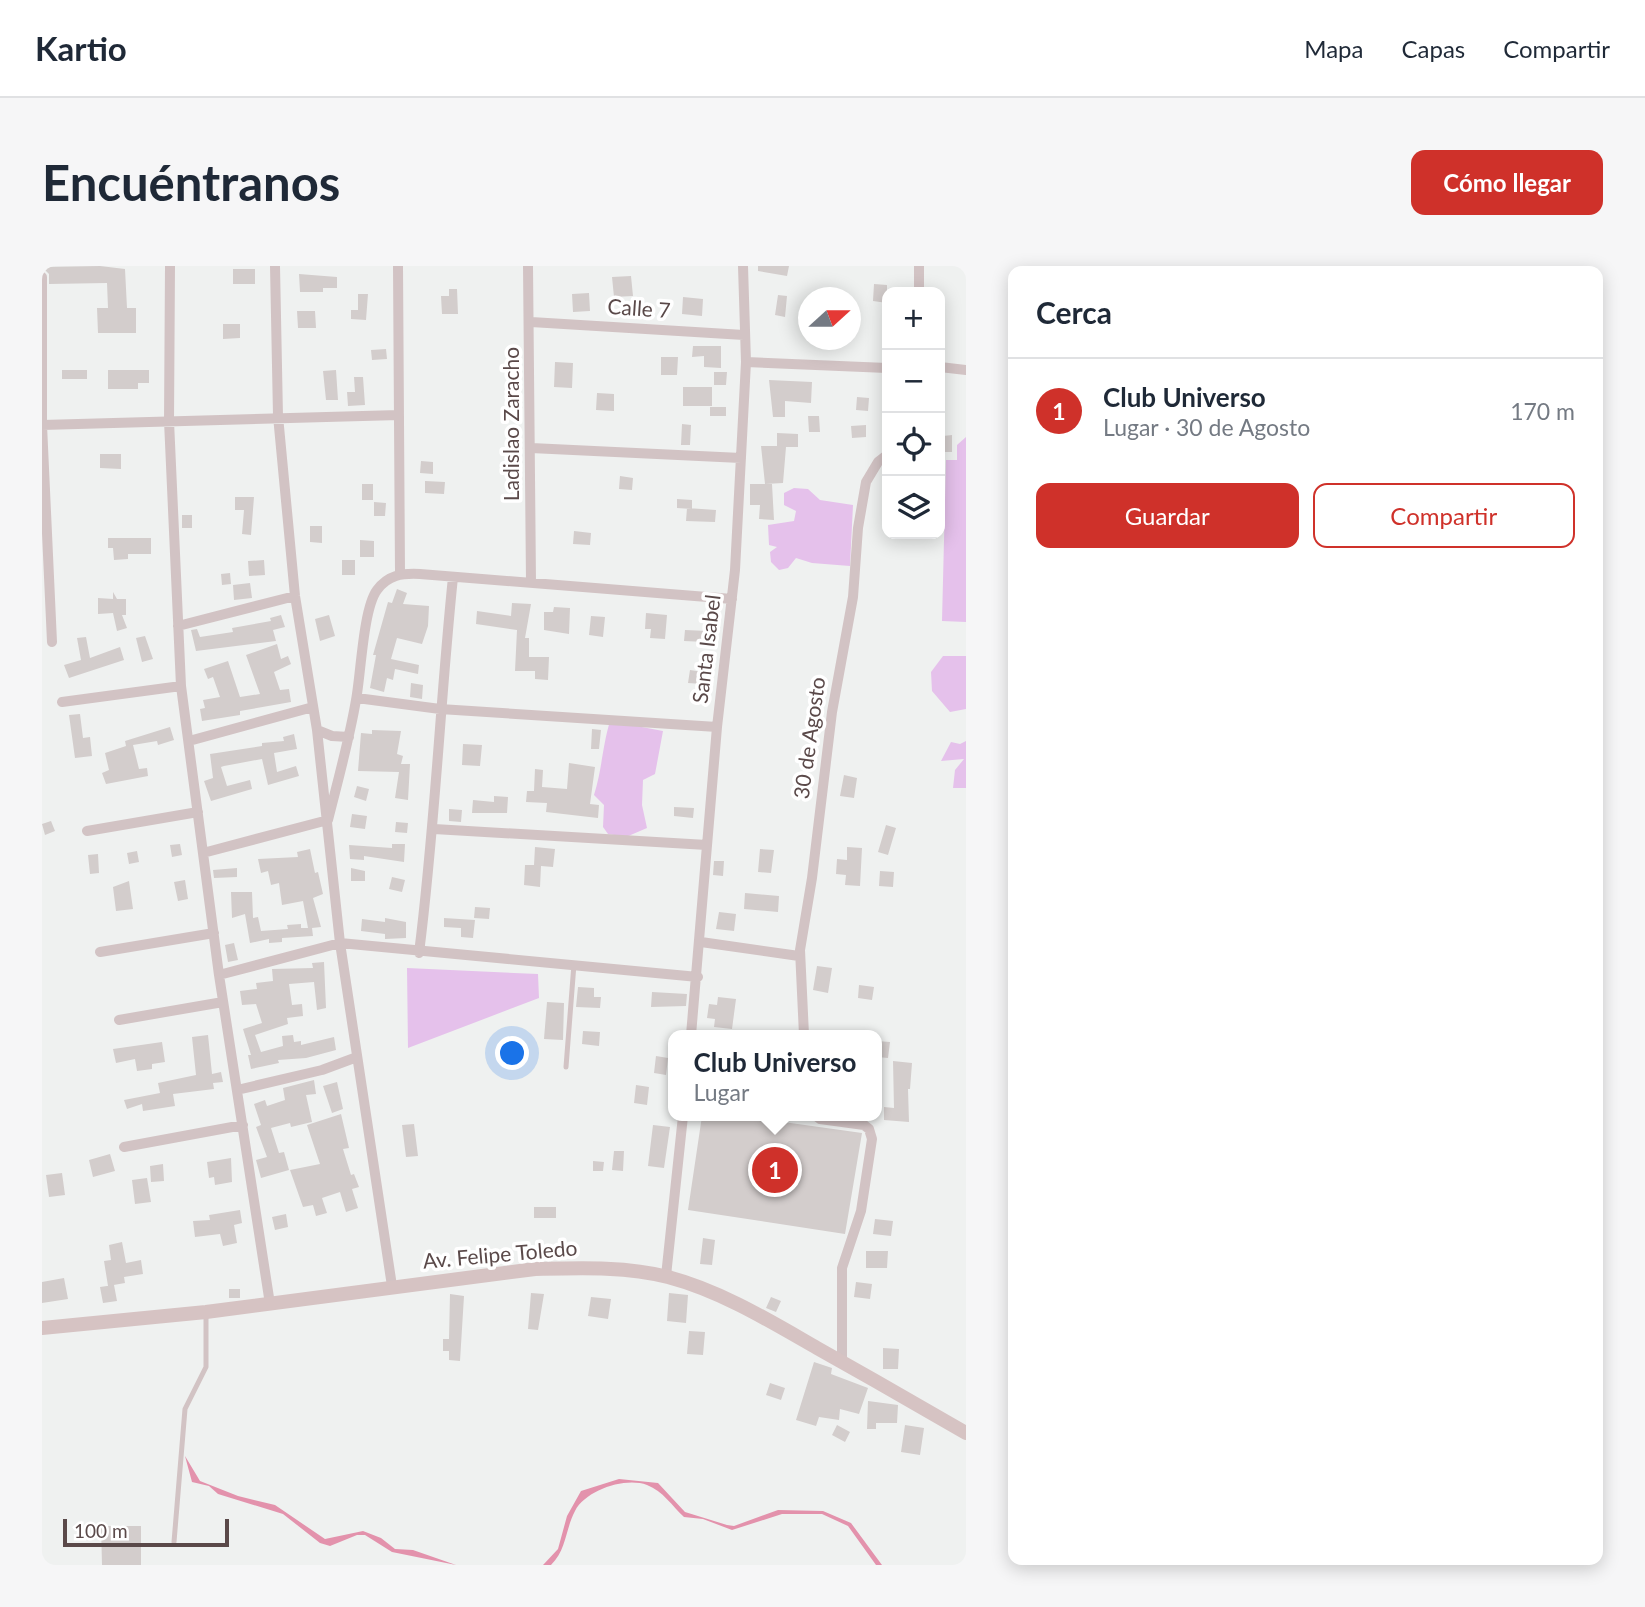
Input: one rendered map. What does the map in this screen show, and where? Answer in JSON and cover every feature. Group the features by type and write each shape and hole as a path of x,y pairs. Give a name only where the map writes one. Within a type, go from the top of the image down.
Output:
{"main road":[{"name":"Av. Felipe Toledo","path":"42,1328 206,1312 535,1269 585,1268 666,1276 729,1301 966,1433"}],"street":[{"path":"170,266 169,421 181,686 219,975 270,1304"},
{"path":"275,266 278,416 295,596 317,730 340,943 392,1286"},
{"path":"398,266 400,573"},
{"name":"Ladislao Zaracho","path":"528,266 531,322 531,582"},
{"name":"Santa Isabel","path":"692,1030 717,727 732,599 746,362 743,266"},
{"path":"919,266 919,287"},
{"path":"42,277 42,425 52,642"},
{"name":"Calle 7","path":"531,322 744,335"},
{"path":"746,362 882,368"},
{"path":"945,368 966,370"},
{"path":"42,425 278,416 399,415"},
{"path":"531,448 741,458"},
{"name":"30 de Agosto","path":"804,1030 799,956 813,878 832,712 855,587 858,528 866,482 882,459"},
{"path":"328,820 357,698 370,607 376,591 387,579 400,573 732,599"},
{"path":"419,953 434,829 440,709 453,577"},
{"path":"177,626 295,596"},
{"path":"62,702 181,686"},
{"path":"357,698 440,709 717,727"},
{"path":"189,741 313,707"},
{"path":"317,730 332,736 349,737"},
{"path":"87,831 198,812"},
{"path":"203,853 328,820"},
{"path":"434,829 707,845"},
{"path":"100,952 214,933"},
{"path":"701,942 799,956"},
{"path":"219,975 340,943 419,953 698,976"},
{"path":"119,1020 223,1002"},
{"path":"237,1090 323,1070 357,1057"},
{"path":"666,1276 682,1121"},
{"path":"842,1362 842,1268 860,1211 872,1139 869,1129 864,1125 843,1121"},
{"path":"124,1147 243,1125"}],"lane":[{"path":"566,1067 574,964"},
{"path":"174,1542 184,1409 206,1367 206,1312"}],"shaded area":[{"path":"966,437 966,622 942,621 946,460 957,460 957,445"},
{"path":"794,488 808,489 820,500 853,505 850,566 812,563 796,558 788,568 779,570 771,562 770,552 777,547 769,545 768,525 794,521 796,511 784,505 784,493"},
{"path":"943,656 966,656 966,709 950,712 932,691 931,672"},
{"path":"610,721 663,731 655,774 643,780 642,805 647,828 626,837 608,834 603,827 604,805 594,795"},
{"path":"966,741 966,788 953,788 955,770 964,759 941,761 951,742 960,744"},
{"path":"407,968 538,974 539,998 408,1048"},
{"path":"185,1456 200,1481 238,1496 275,1505 325,1539 363,1531 381,1538 395,1549 413,1550 456,1565 392,1552 365,1535 357,1535 330,1546 320,1543 283,1514 218,1494 209,1486 192,1482"},
{"path":"619,1479 658,1483 685,1512 727,1525 734,1526 778,1510 823,1511 851,1523 882,1565 876,1565 848,1526 822,1514 782,1514 732,1530 703,1519 684,1517 653,1488 628,1483 597,1491 580,1504 556,1559 551,1565 543,1565 558,1549 567,1516 581,1491"}],"building":[{"path":"100,266 125,269 127,308 136,308 136,333 98,333 97,308 108,308 107,283 49,284 49,274 45,270 45,267"},
{"path":"758,266 789,266 787,276 758,271"},
{"path":"233,269 255,269 255,284 233,284"},
{"path":"299,274 337,277 337,288 323,288 323,292 300,292"},
{"path":"631,276 633,296 614,297 612,277"},
{"path":"874,284 887,285 882,287 882,302 873,301"},
{"path":"449,289 457,289 458,314 442,314 441,296 449,296"},
{"path":"589,293 590,311 573,312 572,294"},
{"path":"358,294 368,294 366,320 351,319 351,310 358,310"},
{"path":"778,295 787,296 785,317 775,315"},
{"path":"683,297 703,299 702,316 682,314"},
{"path":"297,311 315,311 316,328 298,328"},
{"path":"223,324 240,324 240,338 223,339"},
{"path":"693,346 721,346 721,368 704,367 704,356 692,357"},
{"path":"386,349 387,359 372,360 371,350"},
{"path":"661,357 678,357 677,375 661,375"},
{"path":"555,362 573,363 572,388 554,387"},
{"path":"62,370 87,370 87,379 62,379"},
{"path":"108,370 149,370 149,383 138,383 138,389 108,389"},
{"path":"336,370 338,400 326,400 323,371"},
{"path":"714,372 727,372 726,385 714,385"},
{"path":"354,377 363,377 365,405 348,406 347,392 355,392"},
{"path":"769,380 812,382 811,403 785,401 785,417 773,417"},
{"path":"683,387 712,387 712,406 683,406"},
{"path":"597,393 614,394 614,411 596,410"},
{"path":"857,397 869,398 868,411 856,410"},
{"path":"710,407 726,407 726,416 710,416"},
{"path":"808,416 819,416 820,432 809,432"},
{"path":"682,424 691,425 690,445 681,445"},
{"path":"866,425 866,437 852,438 851,426"},
{"path":"777,433 798,434 798,447 786,447 783,483 765,484 761,446 777,446"},
{"path":"952,435 952,452 945,452 945,436"},
{"path":"100,454 121,454 121,469 100,468"},
{"path":"421,461 433,462 433,474 420,473"},
{"path":"620,476 633,478 632,490 619,489"},
{"path":"425,481 445,482 444,494 425,493"},
{"path":"362,484 373,484 373,500 362,500"},
{"path":"750,484 772,484 774,520 759,519 760,505 750,505"},
{"path":"235,497 254,497 251,535 242,534 244,510 235,510"},
{"path":"677,499 692,500 692,509 677,508"},
{"path":"374,502 386,503 385,516 374,516"},
{"path":"687,508 716,510 715,522 686,521"},
{"path":"182,515 192,515 192,528 182,528"},
{"path":"310,526 322,526 322,543 310,542"},
{"path":"574,531 591,533 590,545 573,544"},
{"path":"108,538 151,538 151,554 128,554 128,559 114,560 113,548 108,548"},
{"path":"360,540 374,541 374,557 360,557"},
{"path":"264,560 265,575 249,576 248,561"},
{"path":"342,560 355,560 355,575 342,575"},
{"path":"230,573 231,584 222,585 221,574"},
{"path":"250,583 252,598 234,600 233,585"},
{"path":"397,589 407,593 403,604 429,606 428,626 422,644 397,638 391,659 419,665 418,674 395,669 393,680 387,678 384,692 370,688 376,655 373,655 388,602 392,603"},
{"path":"113,592 117,599 126,599 126,615 122,615 127,628 117,631 113,613 98,614 98,598 113,599"},
{"path":"512,603 531,604 525,638 529,638 529,657 549,657 548,680 535,679 535,671 515,671 517,630 476,624 477,611 511,616"},
{"path":"554,607 570,608 569,634 544,630 544,612 553,612"},
{"path":"646,613 667,615 665,639 650,638 651,629 645,629"},
{"path":"281,615 285,627 273,630 276,641 196,651 191,630 197,629 200,637 233,632 232,628 271,621 270,618"},
{"path":"329,615 335,636 320,641 315,619"},
{"path":"591,616 605,617 603,637 589,635"},
{"path":"685,630 707,631 706,642 684,641"},
{"path":"145,636 153,659 142,662 136,638"},
{"path":"86,637 90,658 120,647 124,660 69,678 64,665 81,660 77,638"},
{"path":"277,644 281,659 288,656 291,664 274,672 280,690 289,689 291,702 202,721 200,709 205,708 203,700 220,697 213,677 208,679 204,669 228,661 240,697 260,694 246,655"},
{"path":"690,670 703,672 702,684 688,683"},
{"path":"411,683 423,685 422,699 410,697"},
{"path":"80,714 83,738 90,737 92,756 75,758 69,715"},
{"path":"170,727 174,740 158,745 157,741 133,745 139,769 147,768 148,776 106,784 102,773 109,770 105,753 126,746 125,741"},
{"path":"592,729 601,730 599,749 591,749"},
{"path":"372,730 401,731 397,754 403,756 401,764 410,764 408,800 395,798 399,772 358,771 361,733 372,734"},
{"path":"294,734 297,749 274,753 277,772 296,766 299,776 268,785 262,759 224,766 221,767 227,786 250,780 252,789 211,801 204,781 213,778 210,754 284,741 283,737"},
{"path":"463,744 482,745 480,766 462,765"},
{"path":"569,763 595,767 590,804 599,805 598,818 546,812 547,803 526,802 527,791 534,791 535,769 543,770 542,787 567,789"},
{"path":"844,775 857,778 854,798 840,796"},
{"path":"357,786 369,789 366,801 354,797"},
{"path":"494,796 508,797 507,813 472,813 473,800 494,802"},
{"path":"674,807 694,808 693,818 674,816"},
{"path":"449,809 462,810 461,822 449,821"},
{"path":"352,814 367,816 365,829 350,827"},
{"path":"51,821 55,831 45,835 42,824"},
{"path":"396,822 408,823 407,833 395,832"},
{"path":"886,825 896,828 888,855 878,852"},
{"path":"180,844 182,855 172,857 170,845"},
{"path":"392,844 405,844 404,862 364,856 364,860 350,859 349,845 392,848"},
{"path":"535,847 555,849 553,867 541,866 540,887 524,885 525,865 534,865"},
{"path":"847,847 862,848 860,886 845,885 846,875 836,874 837,859 847,860"},
{"path":"310,849 323,894 313,898 321,927 312,928 313,936 282,938 282,942 269,943 269,939 250,943 245,914 232,918 231,892 252,892 253,918 258,917 261,931 288,929 287,925 301,924 301,928 308,928 303,901 282,905 279,883 271,885 268,871 261,873 258,859 298,857 297,852"},
{"path":"760,849 774,850 771,873 758,872"},
{"path":"137,851 139,862 129,864 127,853"},
{"path":"98,854 99,873 90,874 88,855"},
{"path":"714,861 724,861 723,876 713,875"},
{"path":"237,868 237,877 214,878 213,870"},
{"path":"351,868 365,871 365,881 351,881"},
{"path":"880,871 894,872 893,887 879,886"},
{"path":"392,877 405,880 402,892 389,889"},
{"path":"185,880 188,899 178,901 174,882"},
{"path":"129,881 133,909 116,911 113,887"},
{"path":"745,893 779,896 778,912 744,909"},
{"path":"475,907 490,908 489,919 474,918"},
{"path":"719,912 736,914 734,931 716,929"},
{"path":"385,918 406,922 406,938 385,939 385,934 361,931 362,919 385,922"},
{"path":"444,918 475,920 473,938 461,937 461,928 444,927"},
{"path":"234,943 238,960 228,962 225,945"},
{"path":"324,962 326,1008 317,1010 314,982 289,984 292,1005 302,1004 303,1016 287,1018 288,1024 255,1035 261,1052 283,1046 282,1036 293,1035 294,1042 301,1041 301,1045 334,1037 336,1050 306,1058 278,1060 279,1063 251,1069 248,1055 251,1055 243,1029 262,1023 256,1004 242,1005 240,991 257,989 256,983 273,981 272,969 313,968 312,963"},
{"path":"817,966 832,968 828,993 813,990"},
{"path":"859,985 874,987 872,1000 858,998"},
{"path":"578,987 594,988 594,997 601,997 600,1008 576,1007"},
{"path":"652,992 687,994 686,1006 651,1007"},
{"path":"718,997 736,999 732,1029 714,1027 715,1019 707,1018 709,1004 717,1005"},
{"path":"547,1002 564,1003 563,1040 544,1039"},
{"path":"583,1031 600,1032 599,1046 582,1044"},
{"path":"208,1035 212,1074 221,1072 223,1082 213,1083 214,1089 173,1094 175,1106 143,1111 142,1104 127,1109 124,1100 160,1093 158,1083 196,1075 192,1037"},
{"path":"882,1041 890,1042 888,1058 882,1057"},
{"path":"162,1042 165,1062 152,1064 152,1069 137,1071 135,1059 116,1063 113,1049"},
{"path":"656,1056 668,1058 666,1075 654,1073"},
{"path":"893,1061 912,1063 908,1089 909,1122 884,1120 884,1107 894,1108"},
{"path":"314,1080 316,1094 306,1095 312,1122 291,1127 290,1123 271,1128 279,1153 284,1152 289,1170 261,1178 256,1160 267,1157 256,1127 261,1125 254,1104 265,1100 267,1106 285,1100 283,1088"},
{"path":"337,1082 343,1109 332,1113 323,1086"},
{"path":"636,1085 649,1087 647,1105 634,1103"},
{"path":"341,1114 349,1148 343,1149 351,1175 354,1174 359,1187 352,1189 358,1208 346,1212 340,1192 322,1198 327,1213 316,1216 313,1205 303,1207 290,1170 320,1164 307,1125"},
{"path":"701,1121 777,1121 862,1133 845,1234 688,1210"},
{"path":"414,1124 418,1156 406,1157 402,1125"},
{"path":"653,1125 670,1127 664,1168 648,1166"},
{"path":"614,1151 624,1151 623,1171 612,1170"},
{"path":"110,1154 115,1171 93,1177 89,1160"},
{"path":"231,1158 232,1182 215,1185 214,1177 209,1178 207,1162"},
{"path":"593,1161 604,1162 603,1171 593,1171"},
{"path":"163,1164 164,1181 151,1182 150,1166"},
{"path":"62,1173 65,1195 49,1197 46,1175"},
{"path":"147,1178 151,1202 135,1204 132,1180"},
{"path":"534,1207 556,1207 556,1218 534,1218"},
{"path":"240,1210 242,1223 234,1225 237,1243 223,1246 220,1234 195,1237 193,1221 210,1220 209,1215"},
{"path":"286,1214 288,1227 275,1230 272,1217"},
{"path":"875,1219 893,1221 891,1236 873,1234"},
{"path":"703,1238 715,1240 712,1265 700,1264"},
{"path":"122,1242 126,1263 141,1260 143,1274 124,1277 125,1283 108,1286 104,1261 111,1260 109,1245"},
{"path":"866,1251 888,1251 887,1268 866,1268"},
{"path":"64,1278 68,1299 42,1303 42,1282"},
{"path":"856,1282 872,1284 870,1299 854,1297"},
{"path":"114,1285 117,1301 103,1303 100,1287"},
{"path":"229,1289 240,1289 240,1298 229,1298"},
{"path":"531,1293 544,1294 538,1330 528,1329"},
{"path":"669,1293 688,1295 686,1323 667,1321"},
{"path":"450,1294 464,1296 460,1361 449,1360 449,1351 443,1351 443,1339 449,1339"},
{"path":"591,1297 611,1299 608,1319 588,1316"},
{"path":"771,1297 781,1301 776,1312 766,1308"},
{"path":"689,1331 705,1332 703,1355 687,1354"},
{"path":"883,1348 899,1349 898,1369 883,1369"},
{"path":"814,1362 832,1368 831,1374 868,1388 859,1414 840,1409 839,1420 819,1417 816,1426 796,1420"},
{"path":"770,1383 785,1388 781,1400 766,1395"},
{"path":"868,1401 898,1405 897,1423 876,1423 876,1429 867,1429"},
{"path":"837,1425 850,1432 845,1442 832,1435"},
{"path":"905,1425 924,1428 920,1455 901,1452"},
{"path":"101,1526 141,1526 141,1565 102,1565"}],"place":[{"name":"Club Universo","path":"775,1170"}]}
